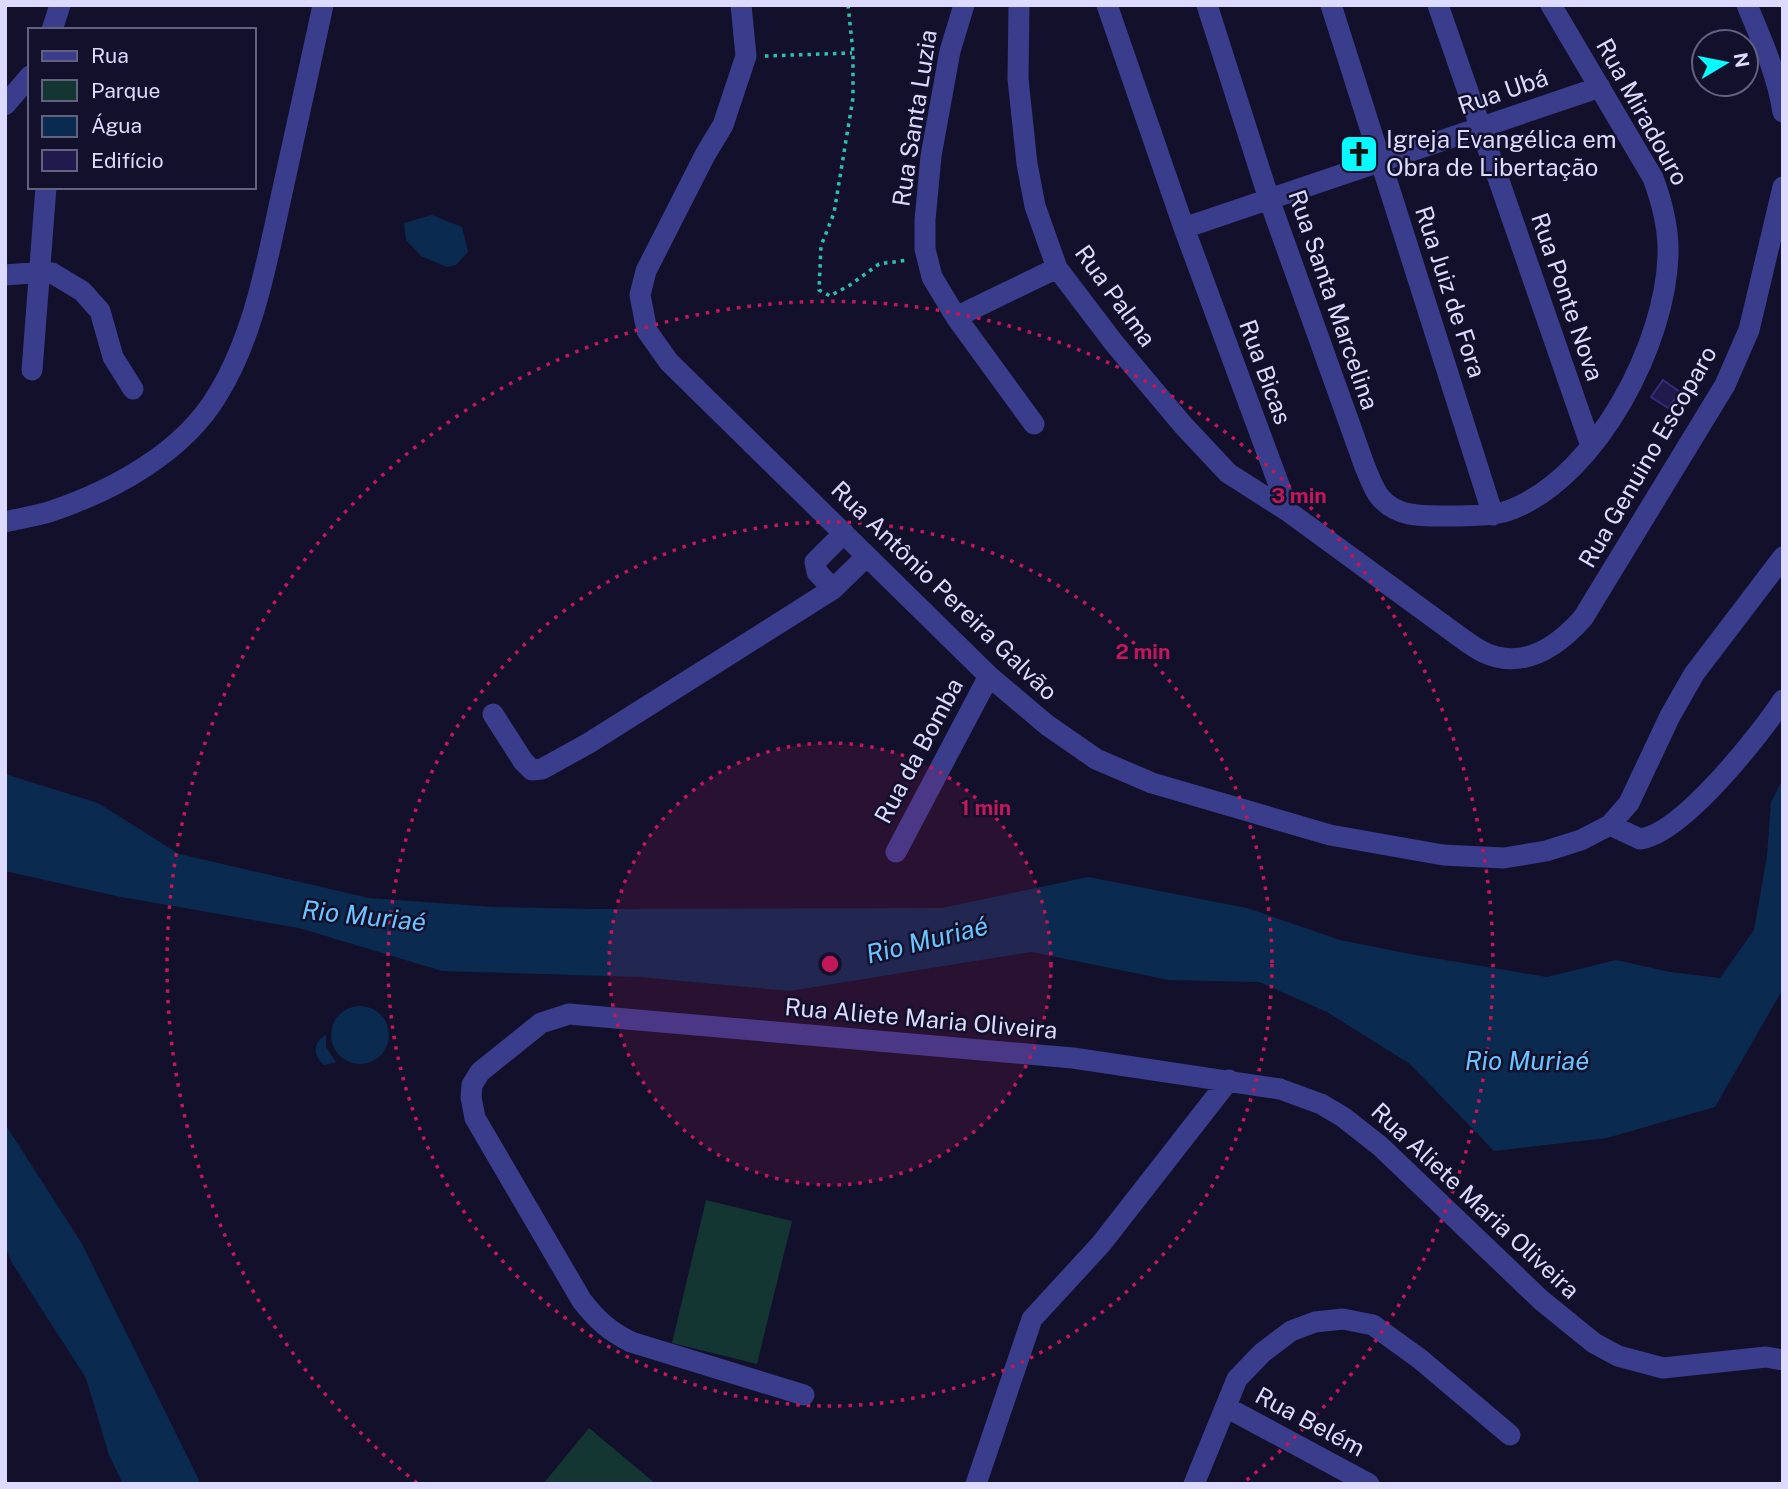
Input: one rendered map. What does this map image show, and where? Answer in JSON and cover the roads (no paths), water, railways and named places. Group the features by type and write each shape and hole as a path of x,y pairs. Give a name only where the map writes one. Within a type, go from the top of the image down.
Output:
{"street":[{"path":"53,28 60,5"},
{"path":"5,522 51,511 102,490 156,460 191,427 218,395 240,348 265,271 323,5"},
{"name":"Rua Antônio Pereira Galvão","path":"741,5 746,57 723,125 646,271 640,295 647,331 669,362 989,676 1048,725 1096,759 1152,783 1330,835 1443,855 1504,858 1546,851 1581,840 1610,825 1629,803 1670,716 1694,674 1783,557"},
{"name":"Rua Santa Luzia","path":"964,5 950,51 931,156 925,220 927,257 932,277 956,317 1034,424"},
{"name":"Rua Palma","path":"1019,5 1018,79 1027,164 1035,206 1057,268 1114,343 1183,425 1228,473 1289,512"},
{"name":"Rua Bicas","path":"1107,5 1184,228 1289,512"},
{"name":"Rua Santa Marcelina","path":"1207,5 1269,199 1365,467 1380,496 1394,508 1416,517 1493,515"},
{"name":"Rua Juiz de Fora","path":"1331,5 1493,515"},
{"name":"Rua Ponte Nova","path":"1438,5 1591,446"},
{"name":"Rua Miradouro","path":"1493,515 1515,509 1560,481 1591,446 1623,401 1648,347 1663,293 1668,255 1663,205 1653,178 1551,5"},
{"path":"1747,5 1771,61 1783,112"},
{"path":"5,105 28,78"},
{"name":"Rua Ubá","path":"1184,228 1600,87"},
{"name":"Rua Genuino Escoparo","path":"1289,512 1483,652 1503,658 1532,656 1546,651 1572,631 1583,618 1725,385 1749,330 1783,187"},
{"path":"32,370 46,189"},
{"path":"956,317 1057,268"},
{"path":"5,275 41,272 52,274 67,281 94,302 106,325 113,357 132,389"},
{"path":"833,589 817,572 815,565 844,533"},
{"path":"493,714 523,761 532,770 542,769 656,701 833,589 867,556"},
{"name":"Rua da Bomba","path":"896,852 989,676"},
{"path":"1610,825 1640,839 1661,833 1683,817 1736,760 1783,700"},
{"name":"Rua Aliete Maria Oliveira","path":"804,1395 631,1342 611,1332 597,1320 582,1301 475,1118 472,1085 480,1072 541,1023 569,1014 1073,1058 1280,1089 1321,1104 1343,1116 1380,1146 1541,1300 1594,1343 1618,1356 1663,1368 1766,1357 1783,1360"},
{"path":"976,1484 1032,1319 1101,1244 1228,1080"},
{"path":"1194,1484 1237,1379 1291,1331 1315,1322 1343,1319 1373,1325 1420,1359 1510,1435"},
{"name":"Rua Belém","path":"1226,1407 1336,1475 1369,1484"}],"water":[{"path":"432,215 462,227 468,252 456,265 447,267 421,256 406,240 404,223"},
{"name":"Rio Muriaé","path":"5,774 98,803 179,854 369,898 494,907 592,909 942,908 1088,877 1247,908 1340,940 1547,977 1616,960 1670,972 1720,978 1754,930 1767,856 1771,802 1783,779 1783,989 1715,1107 1607,1138 1494,1151 1410,1064 1327,1012 1259,982 1169,980 1031,952 790,991 639,977 442,971 299,928 116,896 5,871"},
{"path":"354,1006 366,1006 381,1014 389,1029 389,1041 381,1056 366,1064 354,1064 339,1056 331,1041 331,1029 339,1014"},
{"path":"326,1035 326,1047 336,1062 324,1065 316,1053 316,1045"},
{"path":"5,1124 82,1244 201,1484 123,1484 109,1455 86,1378 12,1263 5,1246"}],"place":[{"name":"Igreja Evangélica em Obra de Libertação","path":"1359,154"}]}
